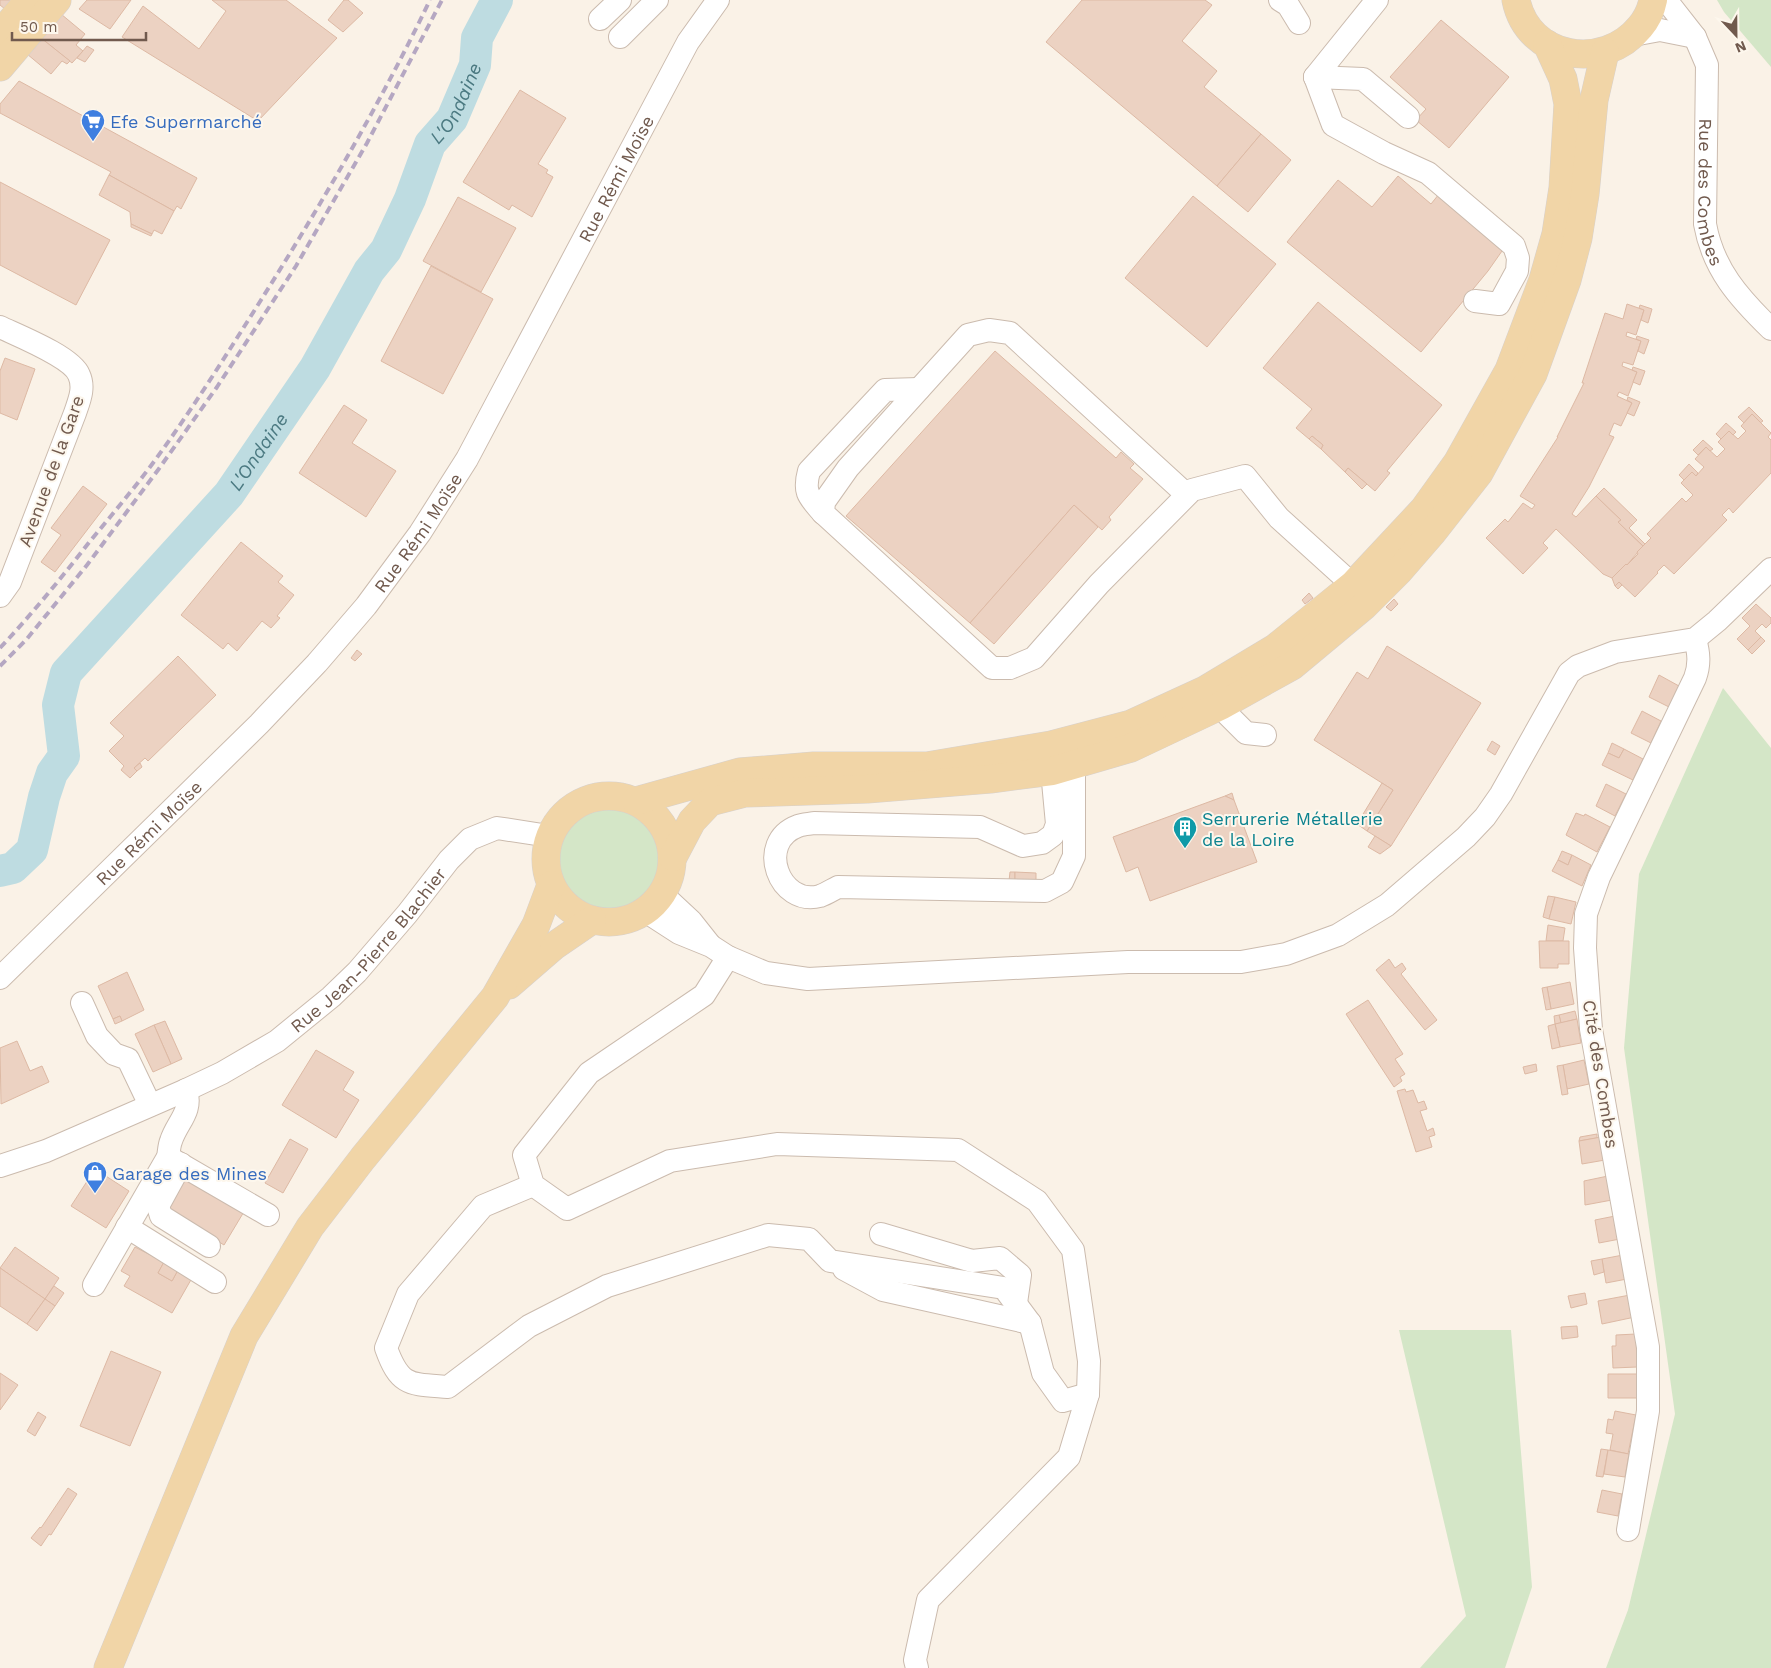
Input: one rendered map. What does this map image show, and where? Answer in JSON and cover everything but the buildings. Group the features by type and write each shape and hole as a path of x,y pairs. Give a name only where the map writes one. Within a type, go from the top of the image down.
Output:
{"main road":[{"path":"0,34 29,0"},
{"path":"0,67 57,0"},
{"path":"1515,1 1523,19 1534,33 1547,44 1566,52 1586,55 1605,52 1620,45 1633,35 1645,22 1653,0"},
{"path":"636,801 740,772 814,766 927,766 1051,745 1131,724 1205,690 1275,648 1353,585 1424,509 1457,463 1509,370 1543,280 1556,234 1562,188 1568,104 1563,79 1547,44"},
{"path":"673,857 692,821 710,802 745,793 867,789 990,779 1063,769 1132,748 1219,706 1292,666 1364,606 1432,534 1478,473 1533,374 1567,280 1578,238 1584,202 1594,100 1605,52"},
{"path":"616,796 636,801 655,815 668,834 673,857 672,870 653,903 628,919 610,922 592,920 575,912 561,900 551,885 545,861 550,836 560,818 576,805 595,797 616,796"},
{"path":"495,998 536,925 551,885"},
{"path":"108,1668 249,1328 310,1227 363,1158 495,998 554,946 592,920"}],"street":[{"path":"600,19 620,0"},
{"path":"620,37 657,0"},
{"name":"Rue Rémi Moïse","path":"0,978 278,704 317,663 366,606 420,533 467,459 688,42 718,0"},
{"path":"1280,0 1288,6 1298,22"},
{"path":"1315,77 1377,0"},
{"name":"Rue des Combes","path":"1666,0 1694,37 1707,65 1704,224 1708,244 1735,293 1771,329"},
{"path":"1633,35 1660,30 1694,37"},
{"path":"1315,77 1363,79 1408,116"},
{"path":"1315,77 1333,125 1384,153 1428,173 1514,246 1518,258 1517,271 1499,304 1474,302"},
{"name":"Avenue de la Gare","path":"0,327 72,365 80,376 82,389 75,413 10,582 0,596"},
{"path":"822,513 824,502 848,468 968,335 989,330 1010,333 1187,496"},
{"path":"919,389 885,390 809,471 806,483 807,496 822,513 992,668 1010,668 1034,658 1099,584 1192,490 1245,476 1279,518 1353,585"},
{"path":"653,903 680,933 766,973 808,979 1128,962 1241,962 1286,954 1338,935 1387,905 1466,837 1501,794 1569,673 1578,666 1615,652 1695,639 1717,622 1771,569"},
{"name":"Cité des Combes","path":"1628,1530 1648,1411 1648,1347 1591,1029 1585,948 1586,914 1599,877 1695,678 1699,666 1698,648 1695,639"},
{"path":"1219,706 1251,740"},
{"path":"1063,769 1074,856 1062,882 1045,891 838,887 820,896 805,896 792,891 782,882 776,870 774,856 778,844 786,833 798,826 814,823 980,827 1023,846 1042,844 1053,835 1057,824 1063,769"},
{"name":"Rue Jean-Pierre Blachier","path":"0,1166 46,1151 186,1090 256,1054 296,1027 331,998 381,946 449,860 470,839 498,828 550,836"},
{"path":"719,951 704,995 589,1073 524,1155 533,1185 567,1209 670,1161 778,1144 958,1150 1037,1200 1073,1250 1090,1362 1088,1394 1069,1457 928,1600 916,1660 917,1668"},
{"path":"82,1003 97,1036 114,1054 128,1059 150,1105"},
{"path":"186,1090 188,1106 171,1141 175,1160 158,1206 161,1216 209,1246"},
{"path":"175,1160 268,1215"},
{"path":"94,1285 130,1221 175,1160"},
{"path":"533,1185 483,1206 408,1294 386,1348 394,1368 411,1384 448,1387 529,1326 607,1286 768,1235 809,1239 830,1261 883,1290 1030,1323"},
{"path":"130,1221 215,1282"},
{"path":"881,1234 972,1261 1000,1258 1020,1275 1016,1303"},
{"path":"830,1261 1004,1288 1030,1323 1043,1373 1063,1401 1088,1394"}],"green space":[{"path":"1717,0 1771,0 1771,67 1724,12"},
{"path":"1723,688 1771,748 1771,1668 1606,1668 1628,1610 1675,1414 1624,1048 1639,874"},
{"path":"610,805 631,809 648,821 660,838 664,859 660,880 648,897 631,909 610,913 589,909 572,897 560,880 556,859 560,838 572,821 589,809"},
{"path":"1399,1330 1511,1330 1532,1587 1505,1668 1420,1668 1466,1616"}],"waterway":[{"name":"L'Ondaine","path":"0,871 13,868 32,850 44,797 52,773 64,756 58,705 66,673 229,494 315,368 369,271 386,250 410,199 430,144 452,119 475,65 477,38 497,0"}],"railway":[{"path":"0,648 47,595 136,486 221,364 328,190 371,115 430,0"},
{"path":"0,666 26,640 87,565 217,387 296,266 367,143 442,0"}],"place":[{"name":"Efe Supermarché","path":"93,142"},
{"name":"Serrurerie Métallerie de la Loire","path":"1185,849"},
{"name":"Garage des Mines","path":"95,1194"}]}
